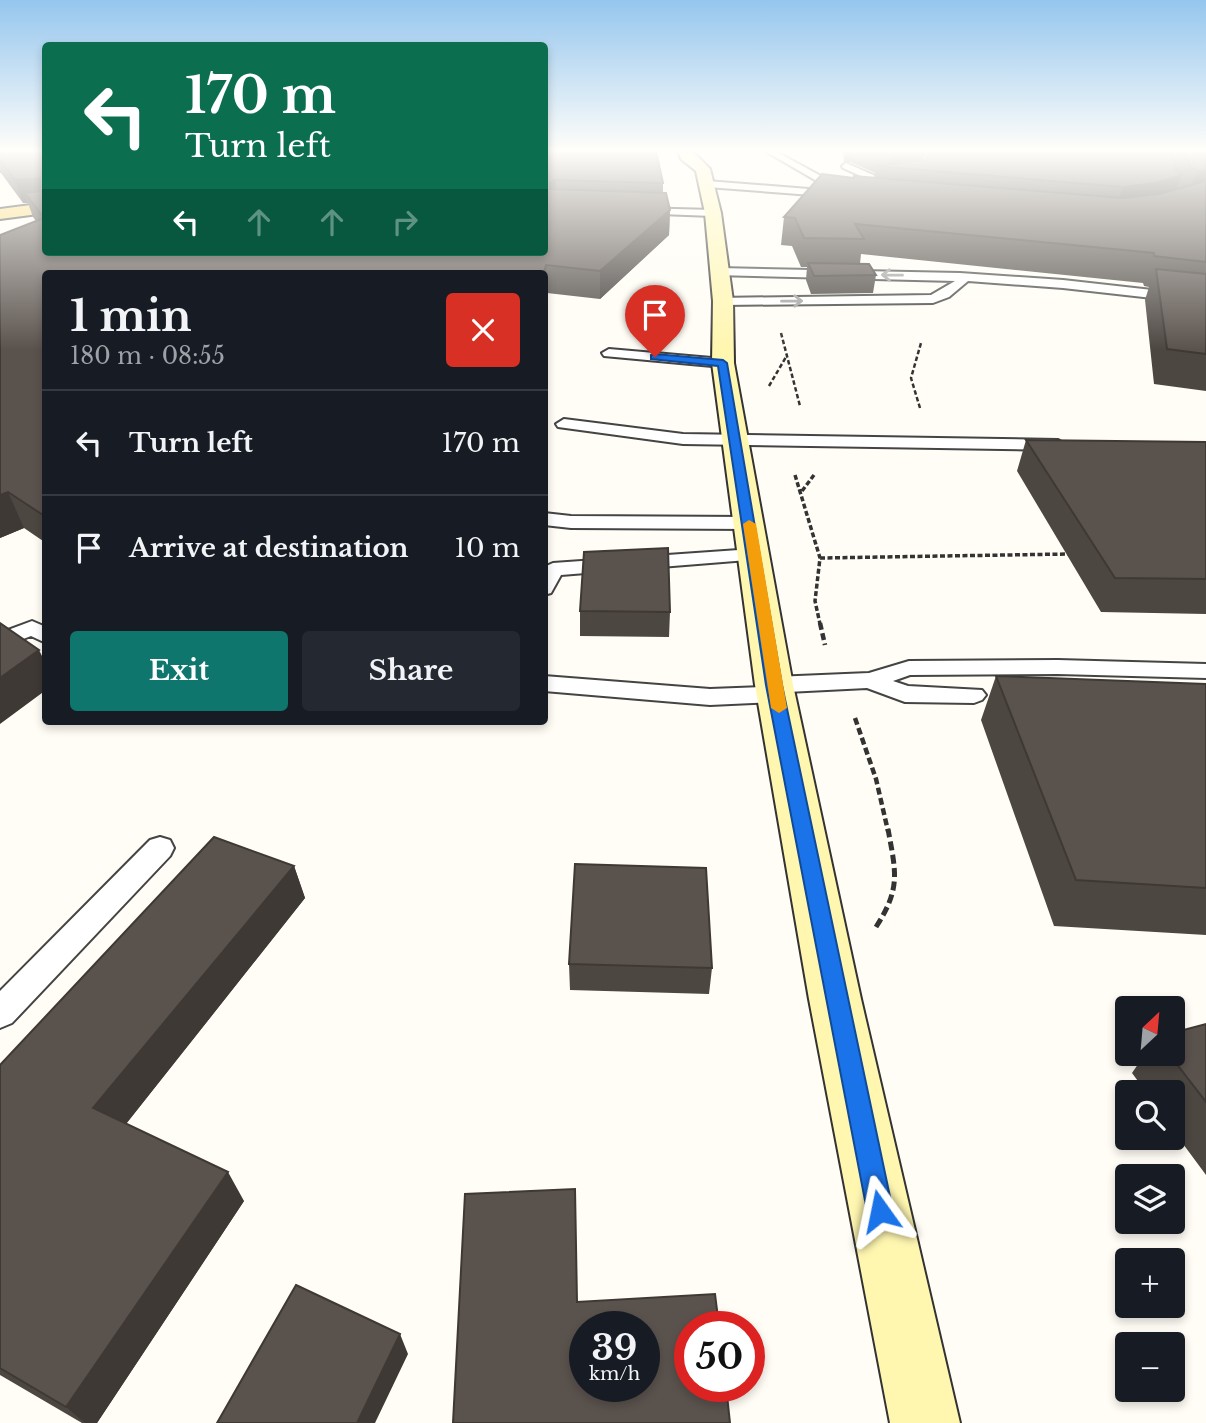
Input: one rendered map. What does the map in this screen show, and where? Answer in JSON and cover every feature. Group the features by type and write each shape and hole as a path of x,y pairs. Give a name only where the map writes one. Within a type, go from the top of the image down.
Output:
{"main road":[{"path":"713,217 723,301 723,363 775,690 835,999 925,1423"}],"lane":[{"path":"719,272 1064,279 1206,300"},
{"path":"723,301 933,299 959,286 962,282 960,277"},
{"path":"609,353 723,363"},
{"path":"564,424 684,439 1082,446"},
{"path":"548,519 571,522 749,523"},
{"path":"548,580 553,569 753,555"},
{"path":"0,641 32,628 42,634"},
{"path":"548,683 710,698 840,681 870,680 909,668 1058,667 1206,671"},
{"path":"870,680 905,694 974,695"},
{"path":"0,1013 160,848"}],"path":[{"path":"920,408 911,378 921,342"},
{"path":"802,491 821,558 815,601 822,637 862,734 889,843 894,895 835,999"},
{"path":"821,558 1068,554"}],"building":[{"path":"548,217 662,217 600,271 546,265 545,270 42,270 42,514 8,492 0,495 0,235 42,219 42,256 548,256"},
{"path":"788,217 1206,217 1206,262 1154,256 1154,253 855,224 864,239 804,238 795,218"},
{"path":"808,263 869,264 876,275 814,276"},
{"path":"1156,269 1206,274 1206,354 1167,349"},
{"path":"1026,440 1206,442 1206,579 1115,578"},
{"path":"668,548 670,612 580,611 584,552"},
{"path":"0,623 39,650 0,678"},
{"path":"996,676 1206,684 1206,888 1076,880"},
{"path":"214,837 294,866 93,1108 228,1172 66,1407 0,1368 0,1065"},
{"path":"575,864 706,868 712,968 569,964"},
{"path":"1206,1024 1206,1102 1178,1066 1185,1066 1185,1030"},
{"path":"575,1189 577,1302 715,1294 717,1311 674,1311 674,1402 728,1402 730,1423 453,1423 465,1194"},
{"path":"296,1285 400,1334 357,1423 217,1423"}],"slow traffic":[{"path":"749,524 779,708"}],"route":[{"path":"655,357 723,363 774,685 835,999 880,1211"}]}
